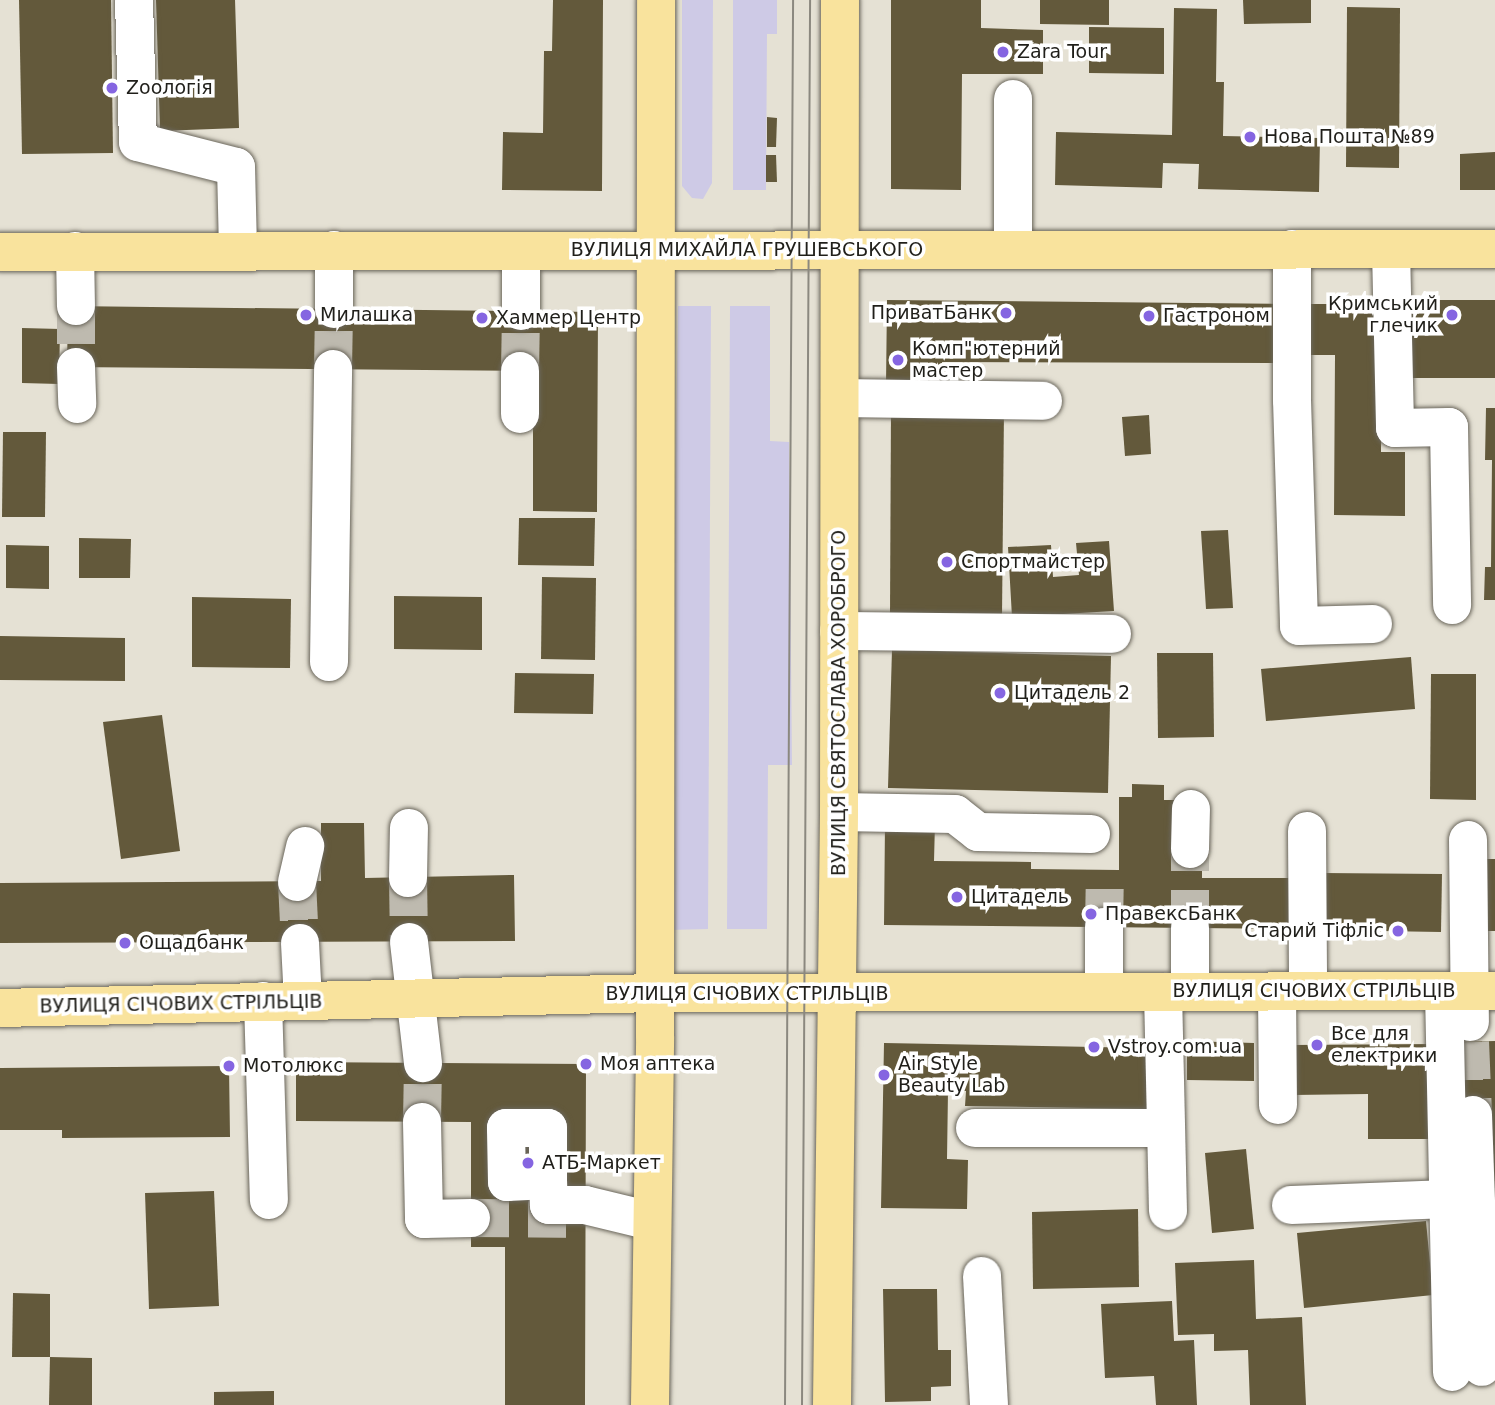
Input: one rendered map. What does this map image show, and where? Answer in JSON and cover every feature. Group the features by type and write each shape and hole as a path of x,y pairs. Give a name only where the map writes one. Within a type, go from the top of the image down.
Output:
{"main road":[{"path":"650,1405 655,993 656,0"},
{"name":"ВУЛИЦЯ СВЯТОСЛАВА ХОРОБРОГО","path":"832,1405 839,812 840,0"},
{"name":"ВУЛИЦЯ МИХАЙЛА ГРУШЕВСЬКОГО","path":"0,251 1495,249"},
{"name":"ВУЛИЦЯ СІЧОВИХ СТРІЛЬЦІВ","path":"0,1008 655,993 1470,991"}],"lane":[{"path":"134,0 138,142 236,167 238,251"},
{"path":"1013,99 1013,250"},
{"path":"1292,249 1292,400 1299,626 1373,624"},
{"path":"1391,249 1395,428 1449,427 1452,605"},
{"path":"334,250 334,309"},
{"path":"75,251 76,306"},
{"path":"521,251 521,311"},
{"path":"76,366 77,404"},
{"path":"329,662 333,369"},
{"path":"520,371 520,414"},
{"path":"840,398 1043,401"},
{"path":"839,631 1112,634"},
{"path":"1190,849 1191,809"},
{"path":"839,812 955,814 978,832 1091,834"},
{"path":"408,878 409,828"},
{"path":"1278,1105 1307,831"},
{"path":"1468,840 1470,1042"},
{"path":"1104,927 1104,992"},
{"path":"1168,1211 1166,1128 1176,992 1190,928"},
{"path":"409,942 423,1063"},
{"path":"300,943 303,1001"},
{"path":"1470,991 1449,1199 1467,1369 1473,1115"},
{"path":"263,1001 269,1200"},
{"path":"422,1122 424,1219 471,1218"},
{"path":"975,1128 1166,1128"},
{"path":"548,1180 548,1205 585,1205 652,1221"},
{"path":"1291,1205 1449,1199"},
{"path":"585,1219 652,1221"},
{"path":"982,1276 989,1405"}],"shaded area":[{"path":"682,0 713,0 712,183 703,199 692,198 682,186"},
{"path":"733,0 777,0 777,34 767,34 766,190 733,190"},
{"path":"678,306 711,306 708,929 669,930"},
{"path":"730,306 770,306 770,441 789,442 792,765 768,765 767,929 727,929"}],"building":[{"path":"19,0 111,0 113,153 22,154"},
{"path":"156,0 235,0 239,128 160,131"},
{"path":"553,0 603,0 602,191 502,190 503,132 543,133 544,51 552,51"},
{"path":"891,0 981,0 981,28 1043,30 1043,74 962,74 961,190 891,189"},
{"path":"1040,0 1109,0 1109,25 1040,24"},
{"path":"1243,0 1311,0 1311,23 1244,24"},
{"path":"1347,7 1400,8 1399,168 1346,167"},
{"path":"1174,8 1217,9 1216,82 1224,82 1223,136 1320,138 1319,192 1198,189 1199,164 1163,163 1162,188 1055,185 1056,132 1172,135"},
{"path":"1089,27 1164,28 1164,74 1089,73"},
{"path":"767,117 777,118 776,147 767,147"},
{"path":"1495,152 1495,190 1460,190 1460,154"},
{"path":"766,155 776,155 777,182 766,182"},
{"path":"887,300 1286,304 1286,363 942,362 942,384 886,384"},
{"path":"1403,300 1495,300 1495,378 1404,378"},
{"path":"1298,304 1382,304 1381,452 1405,452 1405,516 1334,515 1335,355 1297,355"},
{"path":"68,306 598,312 597,512 533,511 533,371 67,367"},
{"path":"22,328 60,329 59,384 22,383"},
{"name":"Спортмайстер","path":"891,407 1004,409 1002,616 890,615"},
{"path":"1486,408 1495,408 1495,600 1484,600 1485,567 1491,567 1492,460 1485,460"},
{"path":"1149,415 1151,454 1125,456 1122,417"},
{"path":"3,432 46,432 45,517 2,517"},
{"path":"519,518 595,518 594,566 518,565"},
{"path":"1228,530 1233,608 1206,609 1201,531"},
{"path":"79,538 131,539 130,578 79,578"},
{"path":"1109,541 1114,611 1012,617 1008,547 1051,545 1053,577 1079,575 1076,543"},
{"path":"6,545 49,546 49,589 6,588"},
{"path":"542,577 596,578 595,660 541,659"},
{"path":"394,596 482,597 482,650 394,649"},
{"path":"192,597 291,599 290,668 192,667"},
{"path":"0,636 125,638 125,681 0,680"},
{"name":"Цитадель 2","path":"892,650 1111,656 1108,793 888,788"},
{"path":"1157,653 1213,653 1214,737 1158,738"},
{"path":"1411,657 1415,709 1266,721 1261,669"},
{"path":"515,673 594,674 593,714 514,713"},
{"path":"1431,674 1476,674 1476,800 1430,799"},
{"path":"162,715 180,851 121,859 103,722"},
{"path":"1132,784 1164,785 1164,800 1178,800 1202,849 1202,878 1294,878 1294,929 884,925 885,823 935,823 934,861 1031,862 1031,869 1119,870 1119,797 1132,797"},
{"path":"321,823 364,823 365,878 514,875 515,941 0,943 0,883 321,881"},
{"path":"1487,859 1495,859 1495,931 1488,931"},
{"path":"1322,873 1442,874 1441,932 1321,930"},
{"path":"1187,1041 1254,1043 1254,1081 1187,1080"},
{"path":"1495,1041 1495,1261 1454,1042"},
{"path":"884,1043 1148,1048 1147,1109 965,1106 966,1091 948,1091 947,1159 968,1160 967,1209 881,1208"},
{"path":"1438,1044 1439,1139 1368,1139 1368,1094 1293,1095 1292,1045"},
{"name":"АТБ-Маркет","path":"296,1062 586,1064 585,1405 505,1405 505,1247 471,1247 471,1122 296,1121"},
{"path":"229,1066 230,1137 62,1138 62,1130 0,1130 0,1068"},
{"path":"1246,1149 1254,1229 1212,1233 1205,1153"},
{"path":"214,1191 219,1306 149,1309 145,1193"},
{"path":"1138,1209 1139,1287 1033,1289 1032,1212"},
{"path":"1426,1221 1433,1295 1304,1308 1297,1233"},
{"path":"1254,1260 1256,1319 1302,1317 1306,1405 1250,1405 1248,1350 1214,1351 1214,1334 1178,1335 1175,1263"},
{"path":"883,1289 937,1289 938,1350 951,1350 951,1386 931,1387 931,1401 885,1402"},
{"path":"13,1293 50,1294 50,1357 12,1357"},
{"path":"1172,1301 1174,1341 1194,1340 1197,1405 1156,1405 1154,1376 1105,1378 1101,1304"},
{"path":"50,1357 92,1358 92,1405 49,1405"},
{"path":"274,1391 274,1405 214,1405 214,1392"}],"tunnel":[{"path":"76,306 76,367"},
{"path":"333,369 334,309"},
{"path":"520,371 521,311"},
{"path":"1190,849 1190,928"},
{"path":"1104,927 1105,870"},
{"path":"408,878 409,942"},
{"path":"297,882 300,943"},
{"path":"1470,1042 1473,1115"},
{"path":"422,1122 423,1063"},
{"path":"471,1218 585,1219"}],"tram line":[{"path":"785,1405 793,0"},
{"path":"802,1405 810,0"}],"place":[{"name":"Zara Tour","path":"1003,52"},
{"name":"Zooлогія","path":"112,88"},
{"name":"Нова Пошта №89","path":"1250,137"},
{"name":"ПриватБанк","path":"1006,313"},
{"name":"Милашка","path":"306,315"},
{"name":"Кримський глечик","path":"1452,315"},
{"name":"Гастроном","path":"1149,316"},
{"name":"Хаммер Центр","path":"482,318"},
{"name":"Комп\"ютерний мастер","path":"898,360"},
{"name":"Спортмайстер","path":"947,562"},
{"name":"Цитадель 2","path":"1000,693"},
{"name":"Цитадель","path":"957,897"},
{"name":"ПравексБанк","path":"1091,914"},
{"name":"Старий Тіфліс","path":"1398,931"},
{"name":"Ощадбанк","path":"125,943"},
{"name":"Все для електрики","path":"1317,1045"},
{"name":"Vstroy.com.ua","path":"1094,1047"},
{"name":"Моя аптека","path":"586,1064"},
{"name":"Мотолюкс","path":"229,1066"},
{"name":"Air Style Beauty Lab","path":"884,1075"},
{"name":"АТБ-Маркет","path":"528,1163"}]}
